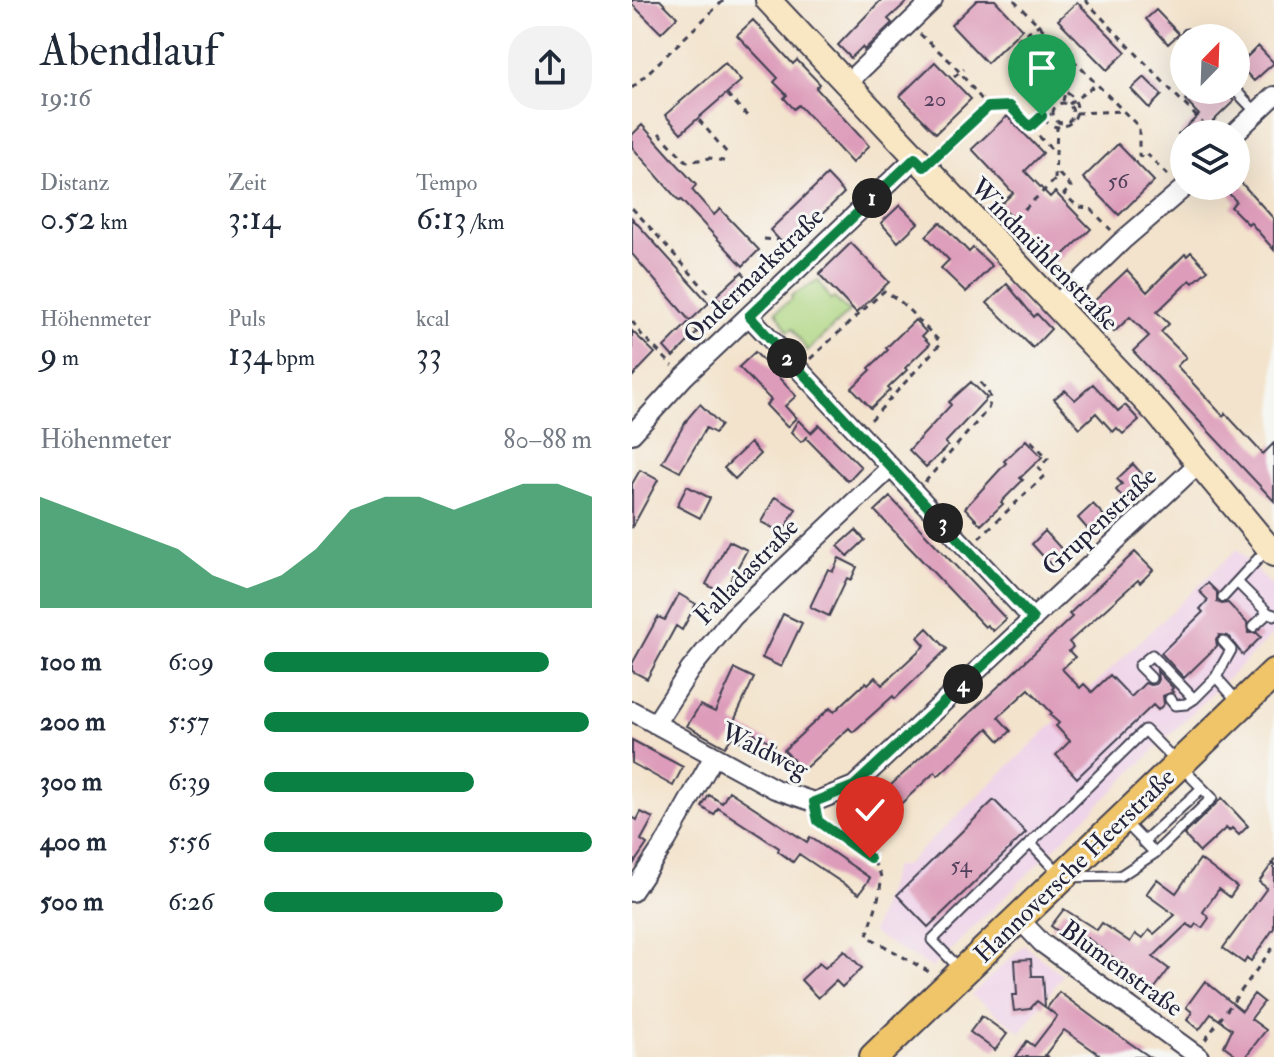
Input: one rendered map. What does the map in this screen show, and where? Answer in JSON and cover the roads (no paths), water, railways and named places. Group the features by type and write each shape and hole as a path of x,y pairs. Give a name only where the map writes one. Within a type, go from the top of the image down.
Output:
{"main road":[{"name":"Hannoversche Heerstraße","path":"874,1057 1274,673"}],"street":[{"name":"Windmühlenstraße","path":"768,0 1200,462 1232,506 1271,551"},
{"path":"846,84 933,0"},
{"path":"1248,120 1274,96"},
{"name":"Ondermarkstraße","path":"632,434 684,377 801,266 919,163"},
{"path":"1056,305 1170,200"},
{"path":"744,321 799,370 1033,619"},
{"name":"Grupenstraße","path":"814,802 854,786 1200,462"},
{"name":"Falladastraße","path":"655,724 690,670 733,617 890,468"},
{"name":"Waldweg","path":"632,711 775,789 814,802"},
{"path":"632,892 667,840 714,756"},
{"name":"Blumenstraße","path":"1018,918 1042,943 1197,1056"}],"lane":[{"path":"1248,104 1256,112"},
{"path":"1223,597 1271,551"},
{"path":"1238,583 1271,614 1253,627"},
{"path":"1170,699 1175,705 1186,704 1216,677 1232,648 1223,641"},
{"path":"1151,678 1139,666 1152,655 1194,699"},
{"path":"1216,677 1241,705"},
{"path":"956,978 932,940 1030,843 1145,730 1188,756 1202,788 1212,798 1155,853 1120,876 1062,877 1030,843"},
{"path":"1143,842 1202,788"},
{"path":"1122,819 1155,853"}]}
